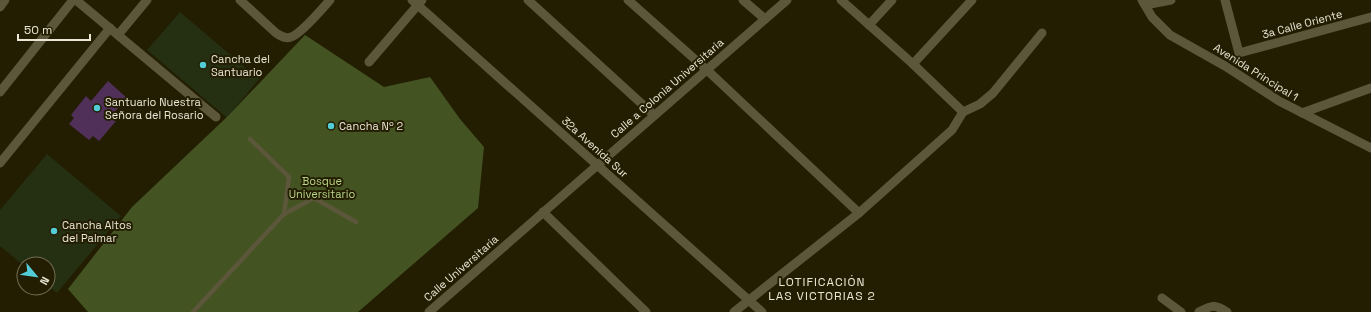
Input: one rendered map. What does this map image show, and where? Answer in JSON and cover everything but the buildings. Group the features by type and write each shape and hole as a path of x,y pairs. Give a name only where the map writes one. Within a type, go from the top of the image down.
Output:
{"street":[{"path":"0,7 5,0"},
{"path":"0,92 75,0 216,117"},
{"path":"118,35 147,0"},
{"path":"240,0 276,33 281,37 287,38 296,34 330,0"},
{"path":"528,0 654,115"},
{"path":"628,0 707,70 859,213"},
{"path":"743,0 765,19"},
{"name":"Calle a Colonia Universitaria","path":"509,242 787,0"},
{"path":"841,0 913,64 963,112"},
{"path":"869,25 892,0"},
{"path":"913,64 972,0"},
{"path":"1143,3 1171,0"},
{"name":"3a Calle Oriente","path":"1226,0 1239,53 1371,17"},
{"path":"369,62 418,2"},
{"name":"32a Avenida Sur","path":"418,2 597,165 762,312"},
{"name":"Avenida Principal 1","path":"1143,3 1152,17 1170,35 1225,66 1302,114 1371,148"},
{"path":"0,163 110,28"},
{"path":"734,312 859,213 952,130 963,112 980,104 994,93 1042,32"},
{"path":"1302,114 1371,88"},
{"path":"543,212 646,312"},
{"name":"Calle Universitaria","path":"430,311 509,242"},
{"path":"1162,298 1181,312"},
{"path":"1199,312 1213,305 1227,312"}],"lane":[{"path":"250,139 289,178 284,214"},
{"path":"193,312 284,214 314,198 356,222"}],"green space":[{"name":"Cancha del Santuario","path":"180,12 259,79 227,118 147,50"},
{"name":"Bosque Universitario","path":"305,35 384,87 430,77 460,119 484,147 478,208 358,312 88,312 68,289 132,207 228,116"},
{"name":"Cancha Altos del Palmar","path":"47,154 121,216 57,293 56,256 16,256 16,259 0,246 0,210"}],"place":[{"name":"Cancha del Santuario","path":"203,65"},
{"name":"Santuario Nuestra Señora del Rosario","path":"97,108"},
{"name":"Cancha Nº 2","path":"331,126"},
{"name":"Cancha Altos del Palmar","path":"54,231"}],"district":[{"name":"LOTIFICACIÓN LAS VICTORIAS 2","path":"822,289"}]}
